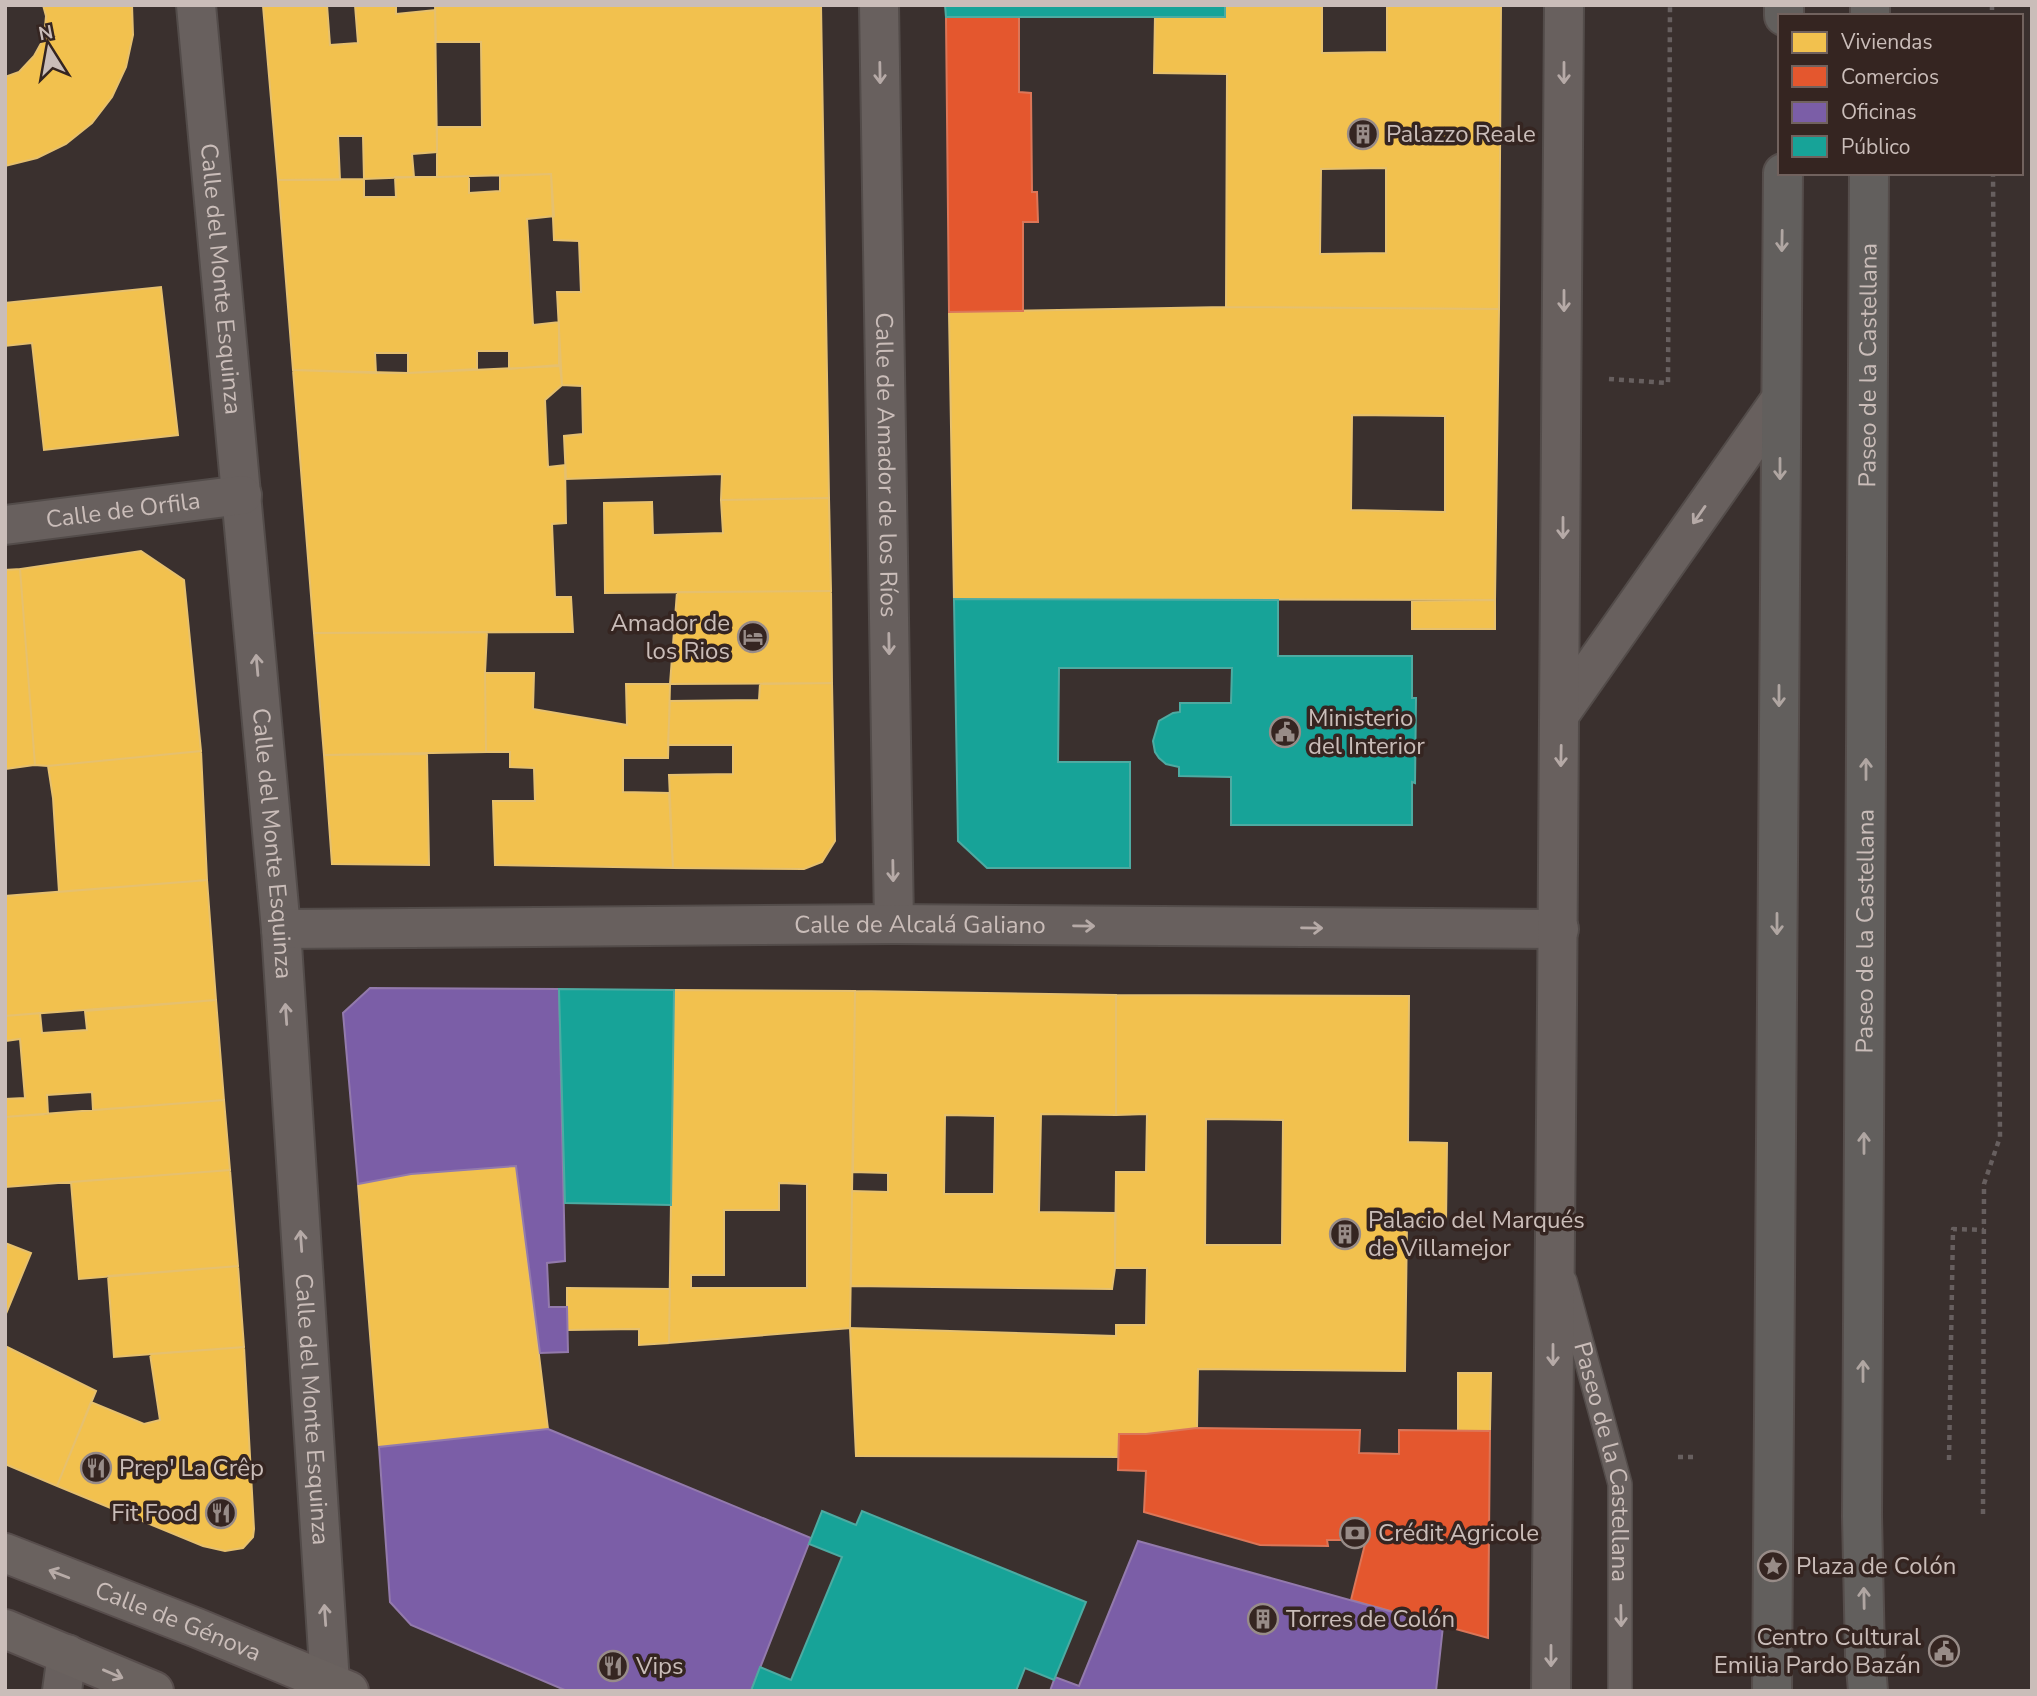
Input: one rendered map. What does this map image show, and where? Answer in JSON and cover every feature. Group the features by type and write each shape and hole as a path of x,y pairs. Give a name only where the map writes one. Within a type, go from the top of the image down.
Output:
{"highway":[{"path":"1772,1691 1783,175"},
{"name":"Paseo de la Castellana","path":"1868,1691 1862,1516 1869,175"}],"main road":[{"name":"Calle de Génova","path":"5,1553 198,1628 339,1687"},
{"path":"5,1629 64,1672 154,1691"}],"street":[{"name":"Calle del Monte Esquinza","path":"196,5 281,929 339,1687"},
{"name":"Calle de Amador de los Ríos","path":"879,5 894,924"},
{"name":"Paseo de la Castellana","path":"1551,1691 1562,711 1564,5"},
{"path":"1562,711 1781,399"},
{"name":"Calle de Orfila","path":"5,525 242,495"},
{"name":"Calle de Alcalá Galiano","path":"281,929 894,924 1559,929"}],"lane":[{"name":"Paseo de la Castellana","path":"1554,1237 1619,1485 1620,1691"}],"path":[{"path":"1564,376 1668,383 1670,5"},
{"path":"1983,1514 1984,1184 2000,1137 1993,175"},
{"path":"1949,1460 1953,1229 1984,1230"},
{"path":"1678,1457 1698,1457"}],"building: Viviendas":[{"path":"43,5 132,5 133,35 126,67 112,97 92,123 66,144 37,158 5,166 5,77 19,72 34,56 44,38 46,16"},
{"path":"327,5 330,45 358,43 355,5 396,5 396,14 435,10 437,152 412,154 414,177 364,179 363,136 338,136 340,180 278,180 263,6"},
{"path":"435,5 821,5 829,498 721,500 722,474 566,479 564,436 583,434 582,386 562,385 557,292 581,292 579,241 554,240 551,174 437,177 437,127 482,127 481,42 436,42"},
{"name":"Palazzo Reale","path":"1225,5 1322,5 1322,53 1387,52 1387,5 1501,5 1499,309 1226,307 1227,74 1154,73 1155,16 1225,17","holes":["1386,168 1386,253 1320,254 1321,169"]},
{"path":"551,174 554,216 527,219 533,325 559,322 559,365 509,369 509,351 477,351 477,369 408,373 408,353 375,353 376,373 293,370 278,180 364,179 364,197 396,197 395,177 469,177 469,193 500,191 500,176"},
{"path":"161,287 178,435 44,450 32,343 5,346 5,303"},
{"path":"1226,307 1499,309 1495,600 954,599 949,312","holes":["1352,415 1445,416 1445,512 1351,510"]},
{"path":"560,366 562,385 545,400 548,467 565,465 566,523 552,524 555,597 571,597 573,632 314,633 293,370 408,373"},
{"path":"829,498 831,591 605,593 604,503 652,502 653,535 723,533 721,500"},
{"path":"141,551 184,580 201,751 35,765 20,569"},
{"path":"20,569 35,765 5,769 5,570"},
{"name":"Amador de los Rios","path":"831,591 832,683 670,684 677,592"},
{"path":"1495,600 1495,629 1412,629 1412,601"},
{"path":"487,632 486,752 324,755 314,633"},
{"path":"485,673 534,673 533,709 627,725 626,684 670,684 668,758 623,758 623,792 669,793 673,868 495,865 493,801 535,801 534,768 510,767 510,752 486,752"},
{"path":"832,683 835,841 822,862 804,869 673,868 669,775 733,774 733,745 668,745 670,701 759,700 760,684"},
{"path":"201,751 207,880 59,892 53,798 48,766"},
{"path":"427,754 429,865 332,864 324,755"},
{"path":"207,880 216,1000 5,1016 5,896"},
{"path":"674,990 855,991 850,1328 669,1343","holes":["779,1183 807,1184 807,1288 691,1288 691,1275 724,1275 724,1210 779,1210"]},
{"path":"855,991 1116,995 1116,1115 1041,1114 1039,1212 1115,1213 1115,1268 1112,1289 851,1286 852,1191 888,1192 888,1173 853,1172","holes":["945,1115 995,1116 994,1194 944,1194"]},
{"name":"Palacio del Marqués de Villamejor","path":"1116,995 1409,996 1408,1142 1447,1143 1446,1224 1407,1223 1405,1371 1198,1369 1197,1428 1119,1434 1118,1457 856,1456 850,1328 1116,1336 1116,1325 1146,1325 1147,1268 1115,1268 1116,1172 1146,1172 1147,1114 1116,1115","holes":["1206,1119 1283,1120 1282,1245 1205,1245"]},
{"path":"216,1000 224,1100 93,1110 92,1092 47,1095 48,1114 5,1117 5,1099 25,1098 20,1039 5,1041 5,1016 40,1013 42,1033 87,1030 85,1011"},
{"path":"224,1100 230,1170 6,1187 5,1117"},
{"path":"516,1166 548,1429 379,1447 358,1184 411,1174"},
{"path":"230,1170 238,1266 79,1279 71,1182"},
{"path":"5,1243 31,1253 5,1316"},
{"path":"238,1266 244,1347 114,1357 108,1276"},
{"path":"567,1288 670,1289 669,1343 639,1345 639,1329 567,1330"},
{"path":"5,1346 96,1391 57,1486 5,1464"},
{"path":"244,1347 254,1529 253,1537 243,1548 225,1551 203,1546 57,1486 91,1402 144,1424 160,1420 150,1354"},
{"path":"1458,1373 1491,1373 1490,1431 1458,1431"}],"building: Comercios":[{"path":"1019,16 1019,92 1031,93 1032,192 1037,192 1038,222 1023,222 1023,311 949,312 946,17"},
{"name":"Crédit Agricole","path":"1197,1428 1360,1430 1359,1453 1399,1454 1399,1430 1490,1431 1488,1638 1351,1600 1366,1540 1327,1540 1328,1546 1260,1545 1144,1512 1146,1471 1118,1470 1119,1434"}],"building: Oficinas":[{"path":"370,988 559,989 565,1261 547,1263 549,1307 567,1307 568,1352 540,1353 516,1166 411,1174 358,1184 343,1013"},
{"path":"548,1429 811,1538 751,1691 567,1691 411,1625 390,1602 379,1447"},
{"name":"Torres de Colón","path":"1138,1541 1443,1626 1436,1691 1050,1691 1055,1677 1079,1686"}],"building: Público":[{"path":"945,5 1225,5 1225,17 946,17"},
{"name":"Ministerio del Interior","path":"954,599 1278,600 1278,656 1412,656 1412,698 1416,698 1412,825 1231,825 1231,777 1179,776 1179,767 1166,764 1159,758 1153,741 1159,721 1180,712 1180,703 1231,703 1232,668 1059,668 1058,762 1130,762 1130,868 987,868 958,841"},
{"path":"559,989 674,990 671,1205 565,1203"},
{"path":"822,1511 856,1525 862,1511 1086,1602 1054,1680 1025,1668 1016,1691 751,1691 760,1667 791,1680 842,1557 809,1544"}],"place":[{"name":"Palazzo Reale","path":"1363,134"},
{"name":"Amador de los Rios","path":"753,637"},
{"name":"Ministerio del Interior","path":"1285,732"},
{"name":"Palacio del Marqués de Villamejor","path":"1345,1234"},
{"name":"Prep' La Crêp","path":"96,1468"},
{"name":"Fit Food","path":"221,1513"},
{"name":"Crédit Agricole","path":"1355,1533"},
{"name":"Plaza de Colón","path":"1773,1566"},
{"name":"Torres de Colón","path":"1263,1619"},
{"name":"Centro Cultural Emilia Pardo Bazán","path":"1944,1651"},
{"name":"Vips","path":"613,1666"}]}
